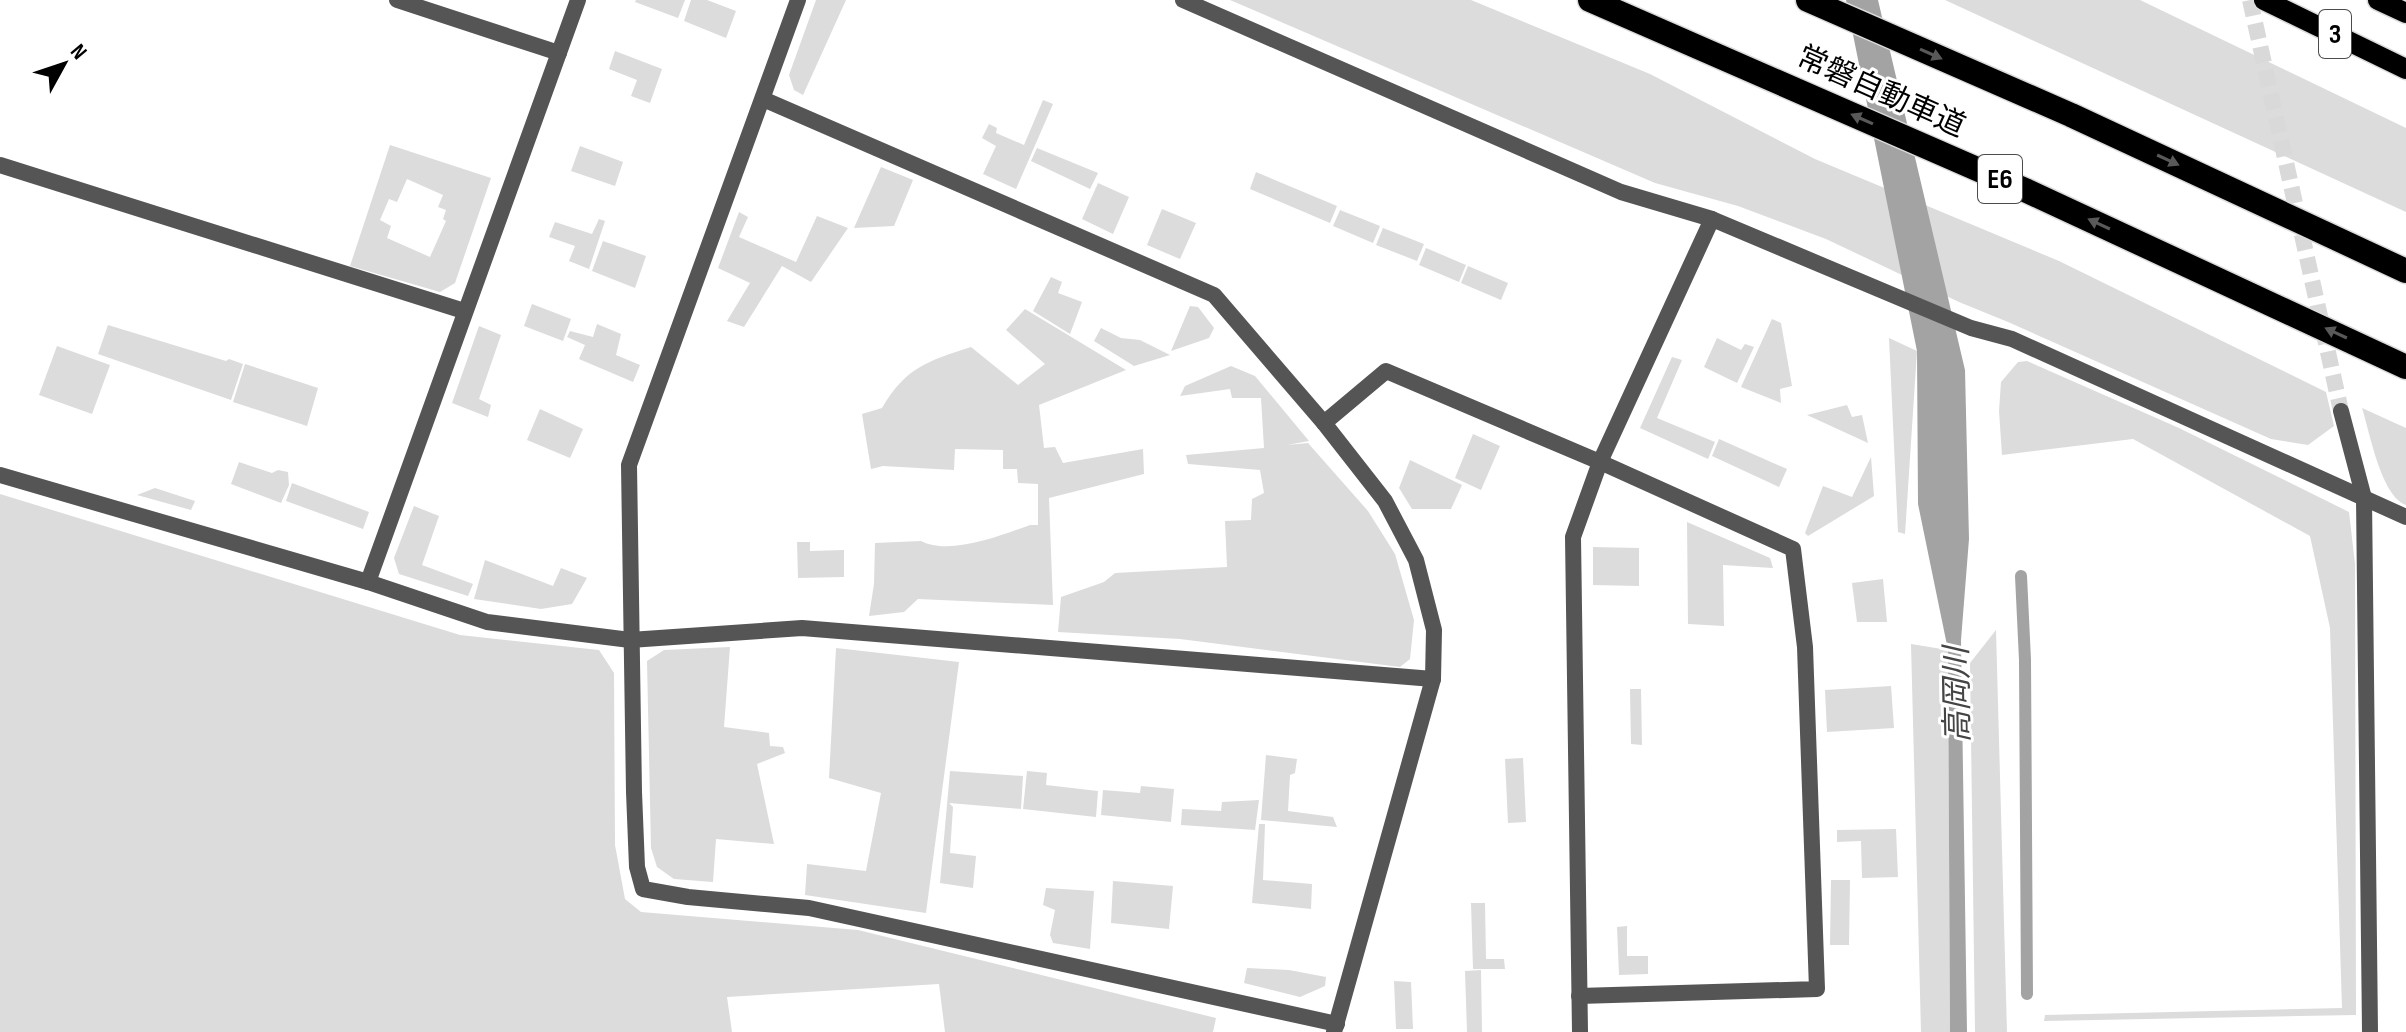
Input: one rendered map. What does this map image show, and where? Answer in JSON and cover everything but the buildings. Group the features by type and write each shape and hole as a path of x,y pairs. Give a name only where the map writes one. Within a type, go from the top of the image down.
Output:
{"highway":[{"name":"常磐自動車道","path":"1590,0 2025,190 2406,367"},
{"name":"常磐自動車道","path":"1808,0 2071,115 2406,271"}],"main road":[{"name":"3","path":"2264,0 2406,69"},
{"name":"3","path":"2378,0 2406,13"}],"street":[{"path":"397,0 559,53"},
{"path":"368,582 578,0"},
{"path":"763,99 1214,295 1324,423 1385,501 1416,560 1434,630 1433,679 1336,1028 809,908 688,897 643,889 637,867 630,640 629,465 798,0"},
{"path":"1183,0 1621,192 1712,219 1971,328 2012,339 2406,517"},
{"path":"0,165 464,311"},
{"path":"1580,1032 1573,537 1600,462 1712,219"},
{"path":"1324,423 1386,371 1793,549 1805,647 1817,989 1579,996"},
{"path":"2341,411 2364,498 2370,1032"},
{"path":"0,475 368,582 487,622 630,640 802,628 1433,679"}],"shaded area":[{"path":"636,0 685,0 678,18"},
{"path":"691,0 707,0 736,11 726,38 684,21"},
{"path":"816,0 846,0 803,95 794,90 789,75"},
{"path":"1230,0 1471,0 1650,74 1815,159 2059,261 2326,392 2334,426 2308,445 2271,439 1959,302 1826,239 1738,206 1655,183"},
{"path":"1945,0 2140,0 2406,128 2406,212"},
{"path":"615,51 662,69 650,103 631,96 637,80 609,69"},
{"path":"1043,100 1053,104 1016,189 983,174 996,146 982,138 989,124 997,128 996,133 1024,145"},
{"path":"390,145 491,178 455,283 440,292 350,266","holes":["407,179 443,195 438,207 446,210 443,219 446,221 430,257 387,238 391,226 380,220 389,199 397,202"]},
{"path":"580,146 623,162 615,186 571,171"},
{"path":"1037,148 1098,173 1090,189 1031,161"},
{"path":"881,167 913,180 894,226 854,228"},
{"path":"1256,172 1337,206 1330,223 1250,189"},
{"path":"1098,183 1129,197 1113,234 1082,219"},
{"path":"1162,209 1196,223 1180,259 1147,245"},
{"path":"1340,210 1380,226 1373,243 1333,226"},
{"path":"739,212 748,217 739,237 796,262 817,216 848,228 811,282 782,266 744,327 727,321 750,283 718,268"},
{"path":"599,219 605,221 589,269 569,261 575,246 549,237 555,222 592,234"},
{"path":"1383,228 1424,244 1417,261 1376,245"},
{"path":"603,241 646,256 635,288 592,271"},
{"path":"1426,248 1466,265 1459,282 1419,265"},
{"path":"1468,266 1508,283 1501,300 1461,283"},
{"path":"1051,277 1062,282 1058,293 1082,302 1070,334 1033,311"},
{"path":"532,304 571,319 563,341 524,326"},
{"path":"1190,306 1198,307 1214,328 1209,338 1171,351"},
{"path":"1025,309 1126,370 1039,405 1044,448 1055,447 1063,463 1143,449 1144,474 1049,498 1053,605 918,599 904,612 869,616 875,543 921,541 933,545 961,545 1038,525 1038,484 1018,483 1017,469 1003,469 1003,450 955,449 954,470 883,466 871,469 862,414 882,408 900,383 919,367 971,347 1018,385 1045,364 1006,330"},
{"path":"1772,319 1781,323 1792,386 1780,389 1781,403 1741,387"},
{"path":"597,324 621,334 616,355 640,365 633,382 579,359 585,345 567,337 570,331 593,337"},
{"path":"108,325 243,364 231,400 98,354"},
{"path":"479,326 501,335 479,399 491,405 488,417 452,403"},
{"path":"1101,328 1121,338 1140,340 1170,355 1134,366 1094,341"},
{"path":"1717,338 1741,350 1745,344 1754,347 1737,383 1704,367"},
{"path":"1889,338 1917,351 1905,534 1898,532"},
{"path":"57,346 110,365 92,414 39,395"},
{"path":"1672,357 1682,360 1657,418 1715,442 1708,459 1640,428"},
{"path":"2027,361 2179,428 2349,512 2355,564 2356,1015 2044,1021 2045,1015 2342,1008 2330,628 2310,536 2133,439 2002,455 2001,382 2018,362"},
{"path":"245,364 318,388 307,426 233,402"},
{"path":"1231,366 1255,376 1309,441 1287,445 1308,443 1368,511 1395,554 1414,620 1410,659 1400,667 1180,639 1058,632 1061,597 1104,582 1115,573 1227,567 1225,521 1251,520 1252,499 1264,493 1260,470 1188,464 1186,455 1264,448 1261,398 1232,398 1230,389 1180,396 1185,386"},
{"path":"1847,405 1852,417 1862,415 1868,443 1807,415"},
{"path":"2362,408 2406,428 2406,505 2397,499 2383,477"},
{"path":"540,409 583,429 570,458 527,440"},
{"path":"1473,434 1500,446 1481,490 1455,478"},
{"path":"1719,439 1787,469 1779,487 1712,456"},
{"path":"1871,457 1874,496 1808,536 1805,533 1823,486 1852,497"},
{"path":"1410,460 1462,485 1451,509 1412,509 1399,488"},
{"path":"239,462 272,473 278,470 288,472 289,485 281,503 231,484"},
{"path":"292,483 369,512 363,529 286,501"},
{"path":"155,488 195,501 191,510 137,495"},
{"path":"0,494 460,635 599,650 614,673 615,845 625,899 641,912 858,930 1216,1018 1213,1032 945,1032 939,984 727,997 732,1032 0,1032"},
{"path":"414,506 439,516 422,565 473,584 468,596 399,574 394,558"},
{"path":"1687,522 1770,558 1773,568 1723,565 1724,626 1688,624"},
{"path":"797,542 810,542 810,551 844,550 844,577 798,578"},
{"path":"1593,547 1639,548 1639,586 1593,585"},
{"path":"485,560 553,586 561,568 587,578 572,604 541,609 474,599"},
{"path":"1883,579 1887,622 1857,622 1852,583"},
{"path":"1996,630 2007,1032 1975,1032 1970,663"},
{"path":"1911,644 1948,650 1950,1032 1921,1032"},
{"path":"730,647 724,727 769,733 770,746 783,747 785,753 757,764 774,844 716,839 713,882 674,879 657,867 651,848 647,661 664,650"},
{"path":"836,648 959,662 926,913 805,895 807,864 866,871 881,793 829,778"},
{"path":"1891,686 1894,728 1827,732 1825,690"},
{"path":"1630,689 1641,689 1642,745 1631,744"},
{"path":"1266,755 1297,759 1295,773 1290,775 1288,811 1333,817 1337,827 1261,820"},
{"path":"1523,758 1526,822 1508,823 1505,759"},
{"path":"950,771 1023,776 1021,809 949,803 953,807 950,853 976,856 973,888 940,883"},
{"path":"1027,771 1047,773 1046,785 1098,791 1096,817 1023,809"},
{"path":"1141,786 1174,789 1171,822 1101,815 1103,790 1140,793"},
{"path":"1259,800 1255,830 1181,825 1182,809 1221,811 1222,802"},
{"path":"1259,824 1265,824 1263,880 1312,884 1311,909 1252,903"},
{"path":"1896,829 1898,877 1862,878 1861,841 1837,842 1837,830"},
{"path":"1831,880 1850,880 1849,945 1830,945"},
{"path":"1113,881 1173,886 1169,929 1111,923"},
{"path":"1046,888 1094,891 1090,949 1053,943 1050,935 1055,910 1043,905"},
{"path":"1471,903 1485,903 1486,959 1504,959 1505,969 1473,969"},
{"path":"1627,926 1627,956 1648,956 1648,974 1619,975 1617,927"},
{"path":"1247,968 1289,970 1326,977 1325,986 1300,997 1244,983"},
{"path":"1481,970 1482,1032 1467,1032 1465,971"},
{"path":"1394,981 1411,982 1413,1029 1396,1029"}],"water":[{"name":"高岡川","path":"1846,0 1878,0 1965,370 1969,539 1961,640 1967,1032 1950,1032 1948,650 1918,504 1917,351"}],"waterway":[{"path":"2021,576 2025,660 2027,994"}],"tunnel":[{"path":"2250,0 2341,411"}]}
